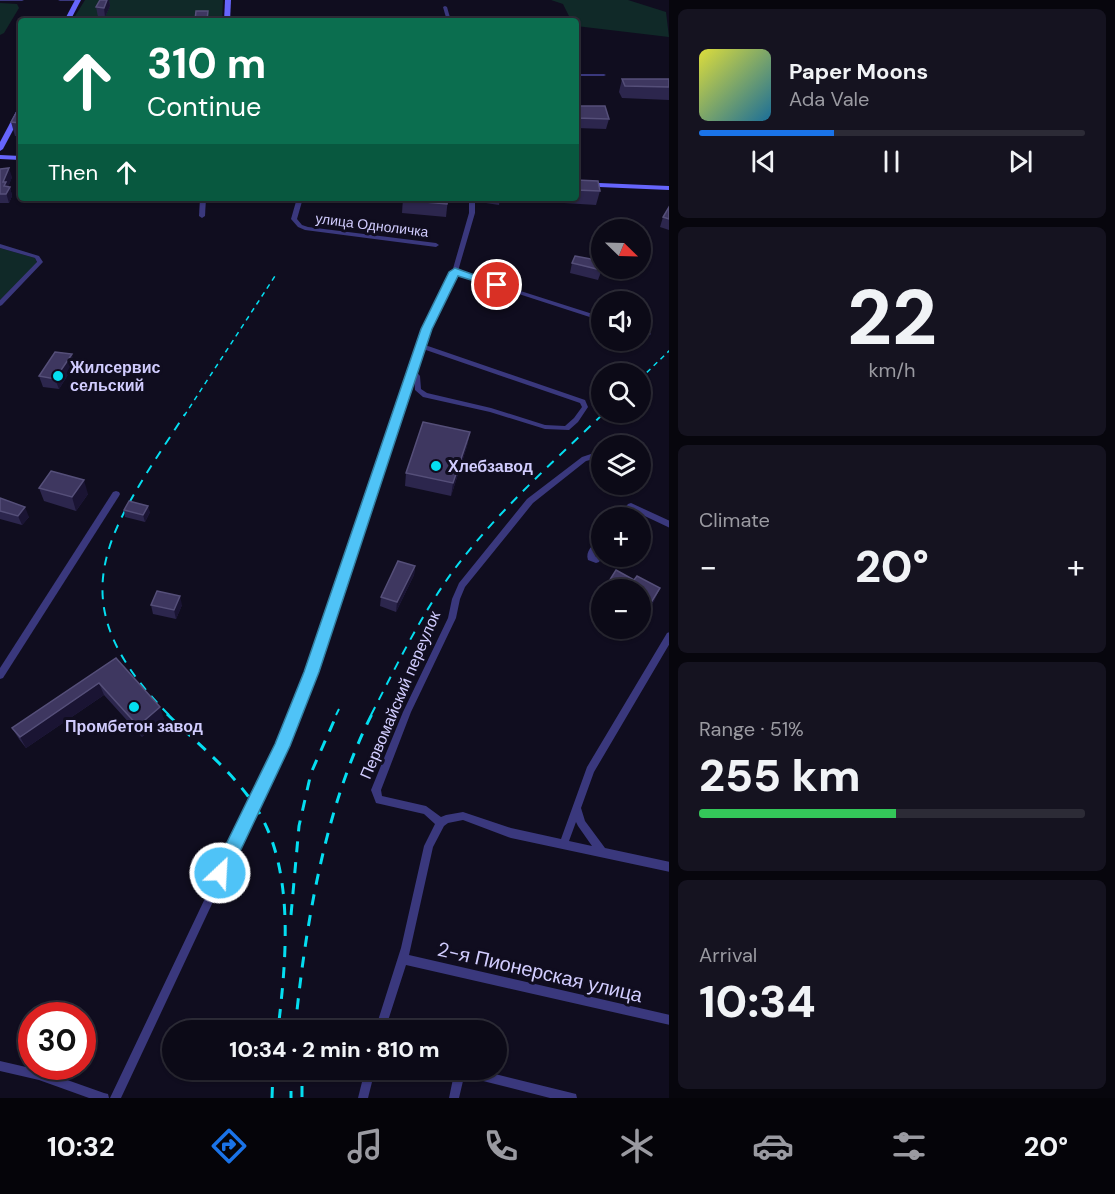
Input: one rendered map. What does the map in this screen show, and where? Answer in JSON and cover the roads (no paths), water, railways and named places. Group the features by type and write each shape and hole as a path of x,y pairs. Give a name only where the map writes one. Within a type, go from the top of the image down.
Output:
{"street":[{"path":"0,0 22,0"},
{"path":"60,0 78,0 69,18"},
{"path":"227,18 228,0"},
{"path":"445,7 448,18"},
{"path":"579,75 604,75"},
{"path":"0,149 18,114"},
{"path":"0,157 18,158"},
{"path":"579,184 669,188"},
{"path":"202,216 203,201"},
{"name":"улица Одноличка","path":"299,201 294,219 300,226 307,229 436,245"},
{"path":"115,1098 282,746 311,672 352,554 426,329 455,272 472,213 472,201"},
{"path":"0,246 37,257 40,262 0,304"},
{"path":"455,272 591,315"},
{"path":"413,372 417,376 418,390 425,395 491,410 545,427 567,428 576,420 585,406 582,402 522,380 421,346"},
{"name":"Первомайский переулок","path":"441,823 426,810 379,800 376,790 407,712 452,618 458,592 530,501 581,460 591,457"},
{"path":"0,675 116,494"},
{"path":"651,516 669,525"},
{"path":"563,844 590,770 669,635"},
{"path":"576,807 581,823 601,851"},
{"path":"383,1020 403,959 429,846 441,823 454,816 463,816 500,830 669,867"},
{"name":"2-я Пионерская улица","path":"403,959 669,1020"},
{"path":"0,1065 39,1075 105,1098"},
{"path":"454,1098 458,1078 465,1073 471,1073 572,1098"},
{"path":"363,1098 368,1080"}],"railway":[{"path":"184,416 275,276"},
{"path":"651,368 669,351"},
{"path":"169,715 133,673 112,635 103,599 105,564 116,529 134,494 185,414"},
{"path":"371,715 402,654 449,576 513,502 593,423"},
{"path":"336,715 339,709"},
{"path":"167,714 236,781 255,806 268,831 277,857 285,915 284,975 279,1020"},
{"path":"291,915 299,826 311,773 337,714"},
{"path":"296,1020 311,909 330,827 356,750 372,714"},
{"path":"272,1098 273,1080"},
{"path":"291,1080 291,1098"},
{"path":"302,1086 302,1098"}],"place":[{"name":"Жилсервис сельский","path":"58,376"},
{"name":"Хлебзавод","path":"436,466"},
{"name":"Промбетон завод","path":"134,707"}]}
